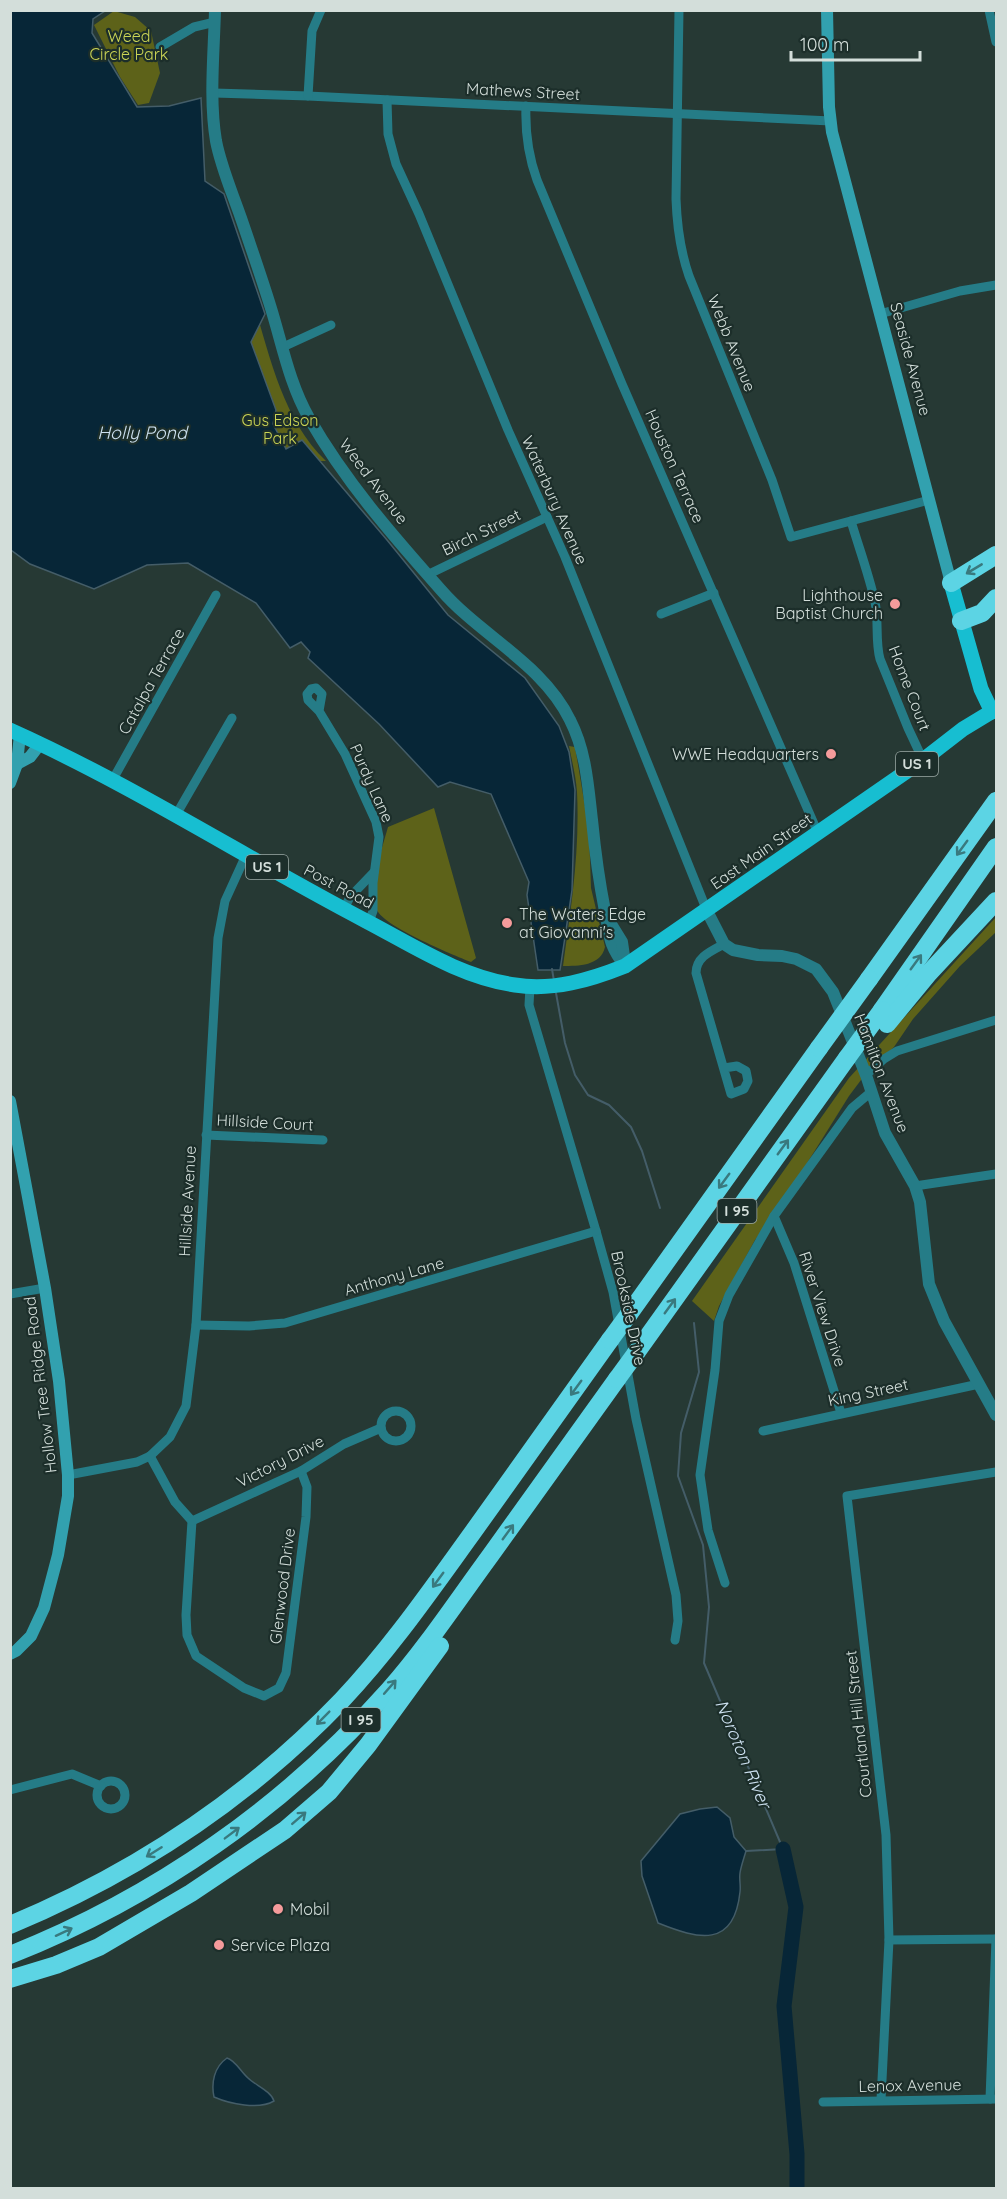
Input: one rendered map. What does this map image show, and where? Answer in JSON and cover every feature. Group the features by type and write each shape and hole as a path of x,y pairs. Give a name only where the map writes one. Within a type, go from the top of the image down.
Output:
{"highway":[{"path":"951,583 996,555"},
{"path":"961,621 982,614 996,598"},
{"name":"I 95","path":"10,1925 96,1886 176,1838 252,1783 321,1721 364,1675 404,1627 996,801"},
{"path":"884,1017 996,847"},
{"path":"884,1017 929,974 996,901"},
{"name":"I 95","path":"10,1955 91,1920 147,1889 226,1838 324,1757 389,1689 429,1640 843,1064 884,1017"},
{"path":"10,1979 56,1965 99,1947 173,1904 285,1830 329,1792 368,1745 459,1620 474,1578"}],"main road":[{"name":"Seaside Avenue","path":"827,10 831,121 961,621 981,689 994,710"},
{"name":"East Main Street","path":"534,987 564,985 625,966 923,760 963,729 994,710"},
{"name":"Post Road","path":"15,732 176,815 344,909 462,970 496,982 534,987"},
{"path":"10,783 17,764 15,732"},
{"path":"17,764 30,757 40,744"},
{"name":"Hollow Tree Ridge Road","path":"10,1101 14,1134 45,1288 59,1381 68,1475 68,1496 58,1555 44,1608 31,1636 10,1654"}],"street":[{"path":"308,96 312,31 321,10"},
{"name":"Webb Avenue","path":"679,10 676,226 680,249 688,276 771,480 791,537 929,500"},
{"path":"989,10 996,42"},
{"path":"160,47 215,16"},
{"name":"Weed Avenue","path":"215,16 216,139 225,175 260,274 298,396 320,436 377,516 453,603 542,681 569,717 582,749 586,767 597,870 606,915 607,935 625,966"},
{"name":"Mathews Street","path":"214,93 831,121"},
{"name":"Waterbury Avenue","path":"387,100 388,134 396,164 547,517 707,911"},
{"name":"Houston Terrace","path":"526,106 526,140 537,180 622,384 818,832"},
{"path":"880,314 960,291 996,285"},
{"path":"283,346 331,325"},
{"name":"Birch Street","path":"427,574 547,517"},
{"name":"Home Court","path":"851,520 875,602 878,620 878,651 923,760"},
{"path":"661,614 714,593"},
{"name":"Catalpa Terrace","path":"112,781 216,595"},
{"name":"Purdy Lane","path":"319,711 350,765 376,822 379,837 374,872 373,911 369,922"},
{"path":"176,815 232,718"},
{"name":"Hillside Avenue","path":"68,1475 137,1462 150,1456 170,1437 186,1406 196,1325 218,938 225,901 246,855"},
{"path":"344,909 350,897 374,872"},
{"path":"707,911 724,944 702,958 696,970 724,1068"},
{"name":"Hamilton Avenue","path":"724,944 742,953 795,959 816,969 834,992 866,1075 885,1133 915,1186 920,1202 929,1284 944,1321 996,1415"},
{"name":"Brookside Drive","path":"534,987 529,1005 613,1292 636,1419 676,1595 678,1621 675,1640"},
{"path":"866,1075 897,1051 996,1020"},
{"path":"725,1583 708,1530 700,1475 715,1371 719,1321 729,1295 774,1216 852,1108 871,1092"},
{"name":"Hillside Court","path":"206,1135 323,1140"},
{"path":"915,1186 996,1174"},
{"name":"River View Drive","path":"774,1216 794,1263 841,1413"},
{"name":"Anthony Lane","path":"196,1325 249,1326 285,1323 596,1231"},
{"path":"10,1294 45,1288"},
{"name":"King Street","path":"763,1431 979,1384"},
{"name":"Victory Drive","path":"192,1521 301,1471 344,1444 381,1428"},
{"path":"150,1456 175,1503 192,1521"},
{"name":"Glenwood Drive","path":"192,1521 186,1615 187,1635 196,1656 244,1688 264,1696 279,1688 286,1672 306,1517 308,1487 301,1471"},
{"name":"Courtland Hill Street","path":"881,2100 888,1940 886,1835 847,1496 996,1472"},
{"path":"10,1790 72,1774 101,1786"},
{"path":"888,1940 996,1939 993,2099"},
{"name":"Lenox Avenue","path":"824,2102 993,2099"}],"green space":[{"name":"Weed Circle Park","path":"114,11 135,17 151,31 160,73 149,103 138,105 120,77 94,25"},
{"name":"Gus Edson Park","path":"253,301 272,365 288,407 311,445 326,461 296,461 280,457 242,357"},
{"path":"569,746 575,747 589,830 591,888 605,947 599,958 588,964 563,966 574,879 578,814 574,769"},
{"path":"434,808 476,958 471,962 403,931 380,915 376,908 375,878 388,827"},
{"path":"996,917 996,932 960,966 913,1019 894,1047 861,1080 849,1096 779,1208 755,1240 719,1306 714,1321 692,1301 849,1078"}],"water":[{"name":"Holly Pond","path":"11,10 105,11 93,19 92,33 137,107 169,106 201,98 205,181 224,194 265,314 251,342 276,410 273,424 286,449 302,440 448,615 525,678 559,726 569,752 575,790 572,890 560,970 538,970 527,895 529,882 491,794 450,782 438,787 379,724 308,658 310,652 301,642 290,648 256,603 188,563 147,565 94,589 30,564 11,550"},
{"path":"717,1807 730,1818 734,1837 746,1851 740,1873 740,1890 736,1910 730,1923 722,1931 712,1935 700,1935 658,1923 642,1876 641,1861 680,1814"},
{"path":"227,2058 233,2061 245,2076 270,2094 274,2101 253,2106 214,2097 214,2076 219,2066"}],"waterway":[{"name":"Noroton River","path":"552,969 554,981"},
{"name":"Noroton River","path":"556,993 565,1043 575,1075 588,1095 609,1105 631,1127 642,1151 660,1208"},
{"name":"Noroton River","path":"694,1323 699,1372 681,1433 678,1476 703,1545 709,1607 704,1663 783,1849 746,1851"},
{"name":"Noroton River","path":"783,1849 796,1907 784,2006 797,2154 797,2188"}],"place":[{"name":"Lighthouse Baptist Church","path":"895,604"},
{"name":"WWE Headquarters","path":"831,754"},
{"name":"The Waters Edge at Giovanni's","path":"507,923"},
{"name":"Mobil","path":"278,1909"},
{"name":"Service Plaza","path":"219,1945"}]}
